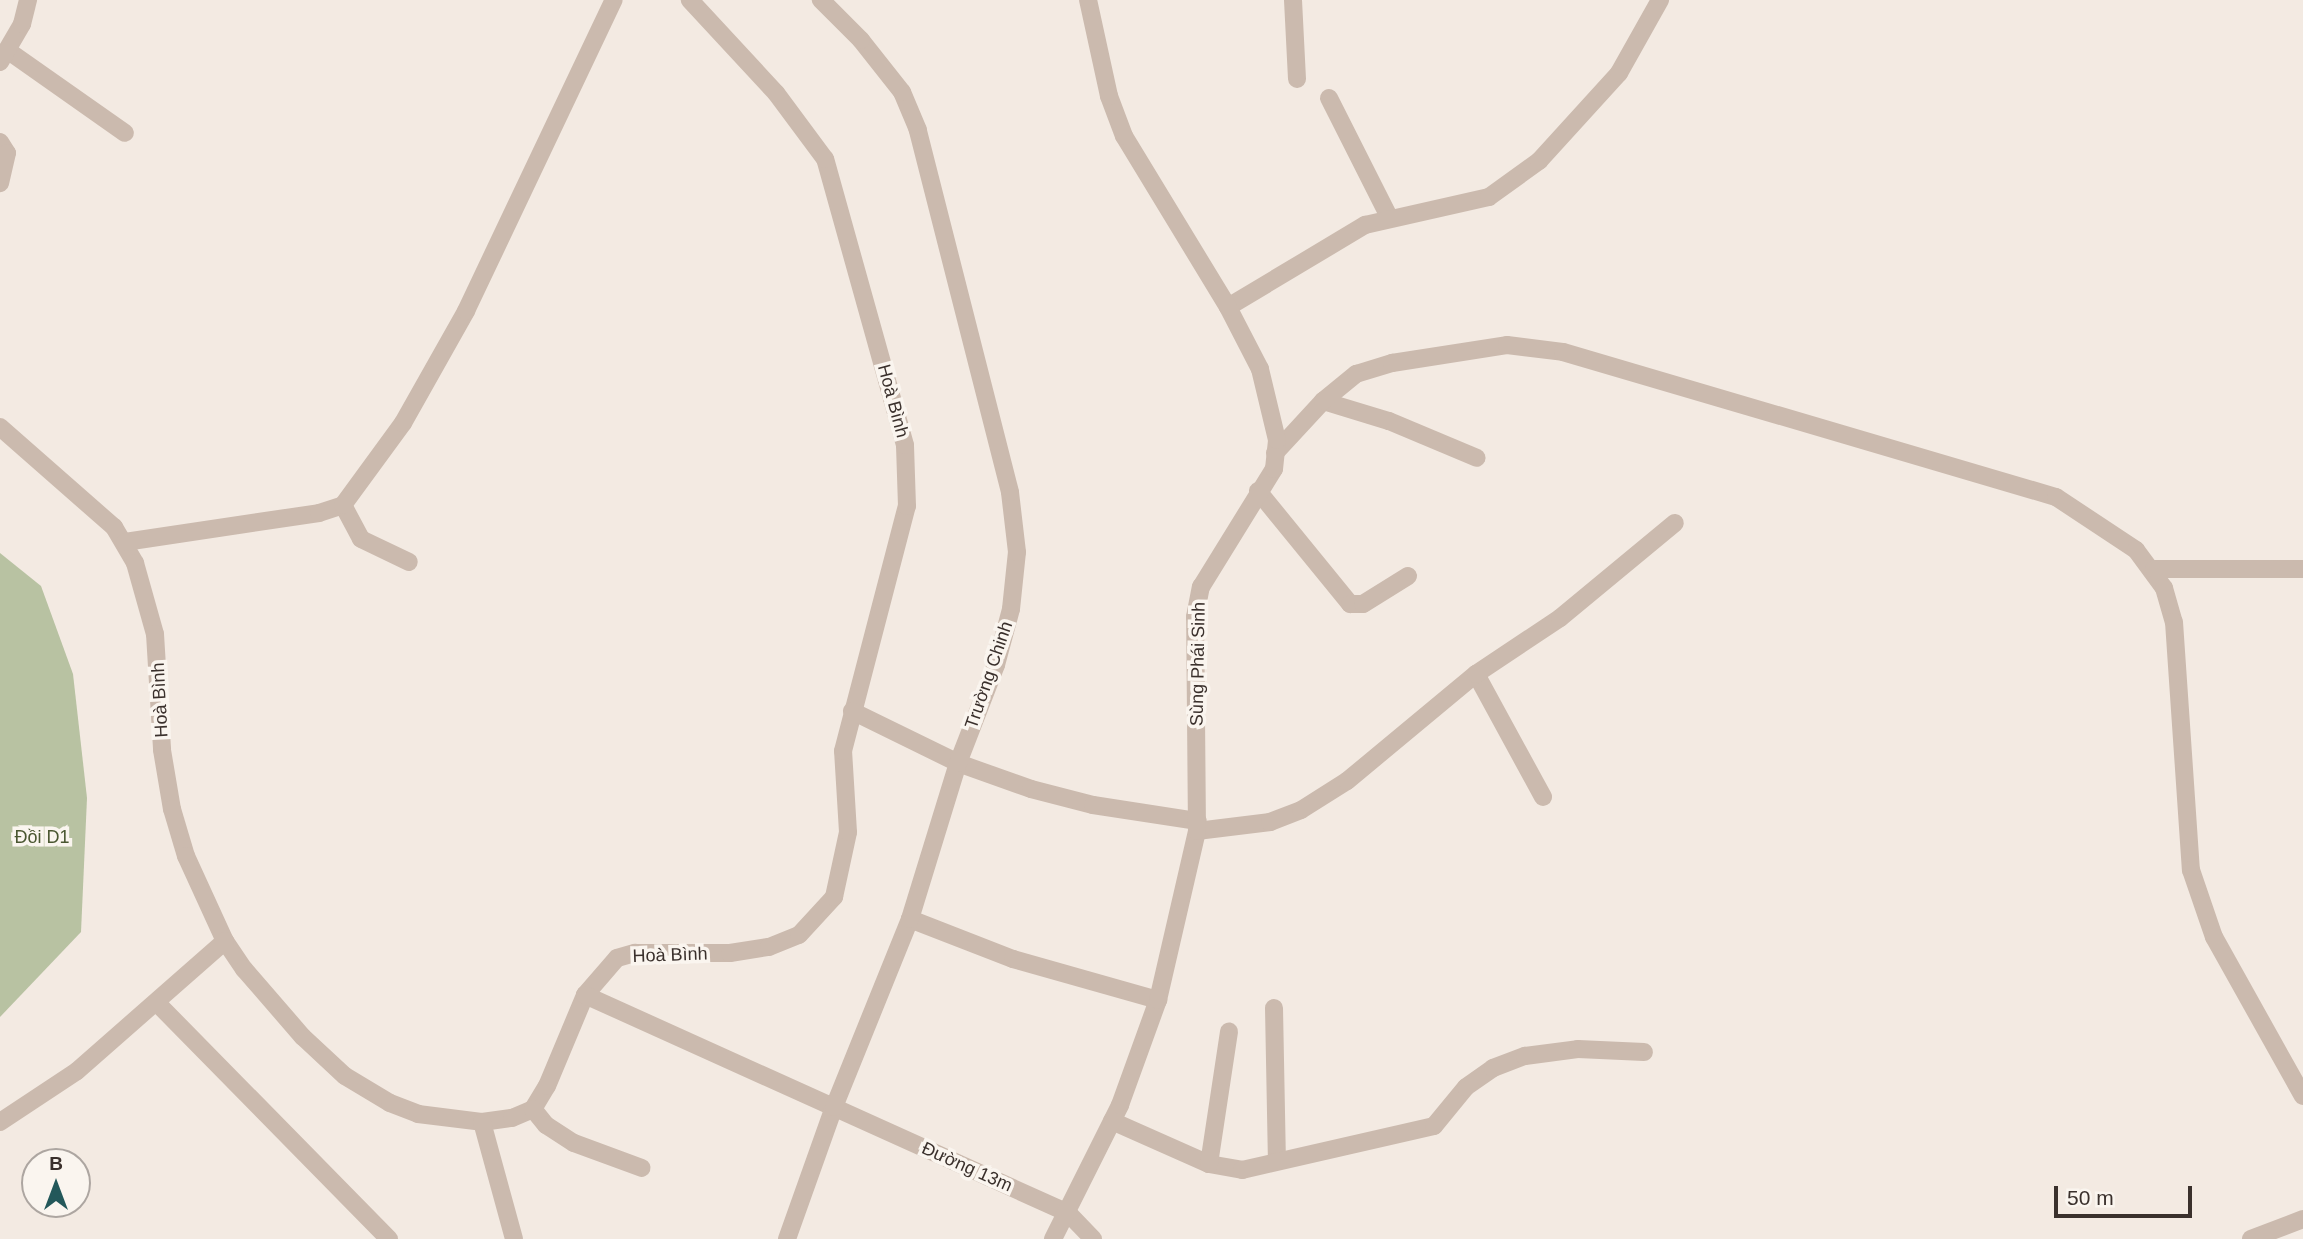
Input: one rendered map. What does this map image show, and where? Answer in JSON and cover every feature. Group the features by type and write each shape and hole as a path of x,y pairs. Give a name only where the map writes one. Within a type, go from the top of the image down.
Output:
{"street":[{"path":"28,0 4,56 125,133"},
{"path":"125,542 319,513 343,505 404,423 466,311 614,0"},
{"name":"Hoà Bình","path":"0,427 114,527 125,542 147,596 155,634 165,776 186,856 225,941 269,1000 345,1076 418,1114 482,1122 512,1118 533,1109 547,1086 585,995 617,958 635,953 730,953 769,947 799,935 821,916 834,897 843,869 848,832 843,751 852,711 880,621 907,506 905,445 825,159 776,93 690,0"},
{"name":"Trường Chinh","path":"787,1239 834,1107 910,919 958,763 996,665 1011,609 1017,552 1010,492 918,130 902,92 862,40 821,0"},
{"name":"Sùng Phái Sinh","path":"1053,1239 1112,1121 1158,1000 1197,826 1195,640 1201,587 1274,468 1275,453 1271,409 1261,369 1228,307 1124,136 1110,96 1088,0"},
{"path":"1293,0 1297,79"},
{"path":"1228,307 1365,225 1389,217 1489,197 1539,161 1619,73 1660,0"},
{"path":"1329,98 1389,217"},
{"path":"0,142 7,153 0,183"},
{"path":"1275,453 1323,401 1356,374 1392,363 1507,345 1563,352 2056,497 2136,550 2154,569 2174,622 2191,870 2214,937 2303,1096"},
{"path":"1323,401 1389,421 1477,458"},
{"path":"1258,491 1350,604 1363,604 1408,576"},
{"path":"343,505 361,539 409,562"},
{"path":"852,711 958,763 1093,805 1197,826 1270,822 1301,810 1347,781 1476,674 1560,618 1675,523"},
{"path":"2154,569 2303,569"},
{"path":"1476,674 1543,797"},
{"path":"910,919 1062,975 1158,1000"},
{"path":"0,1122 77,1071 158,1003 225,941"},
{"name":"Đường 13m","path":"585,995 1068,1213 1093,1239"},
{"path":"158,1003 390,1239"},
{"path":"1274,1008 1276,1161"},
{"path":"1209,1164 1229,1031"},
{"path":"1112,1121 1209,1164 1242,1170 1434,1126 1466,1087 1493,1068 1525,1056 1578,1049 1644,1052"},
{"path":"533,1109 546,1125 574,1143 642,1168"},
{"path":"482,1122 514,1239"},
{"path":"2251,1239 2303,1219"}],"green space":[{"name":"Đồi D1","path":"0,553 41,586 73,674 87,798 81,932 0,1017"}]}
